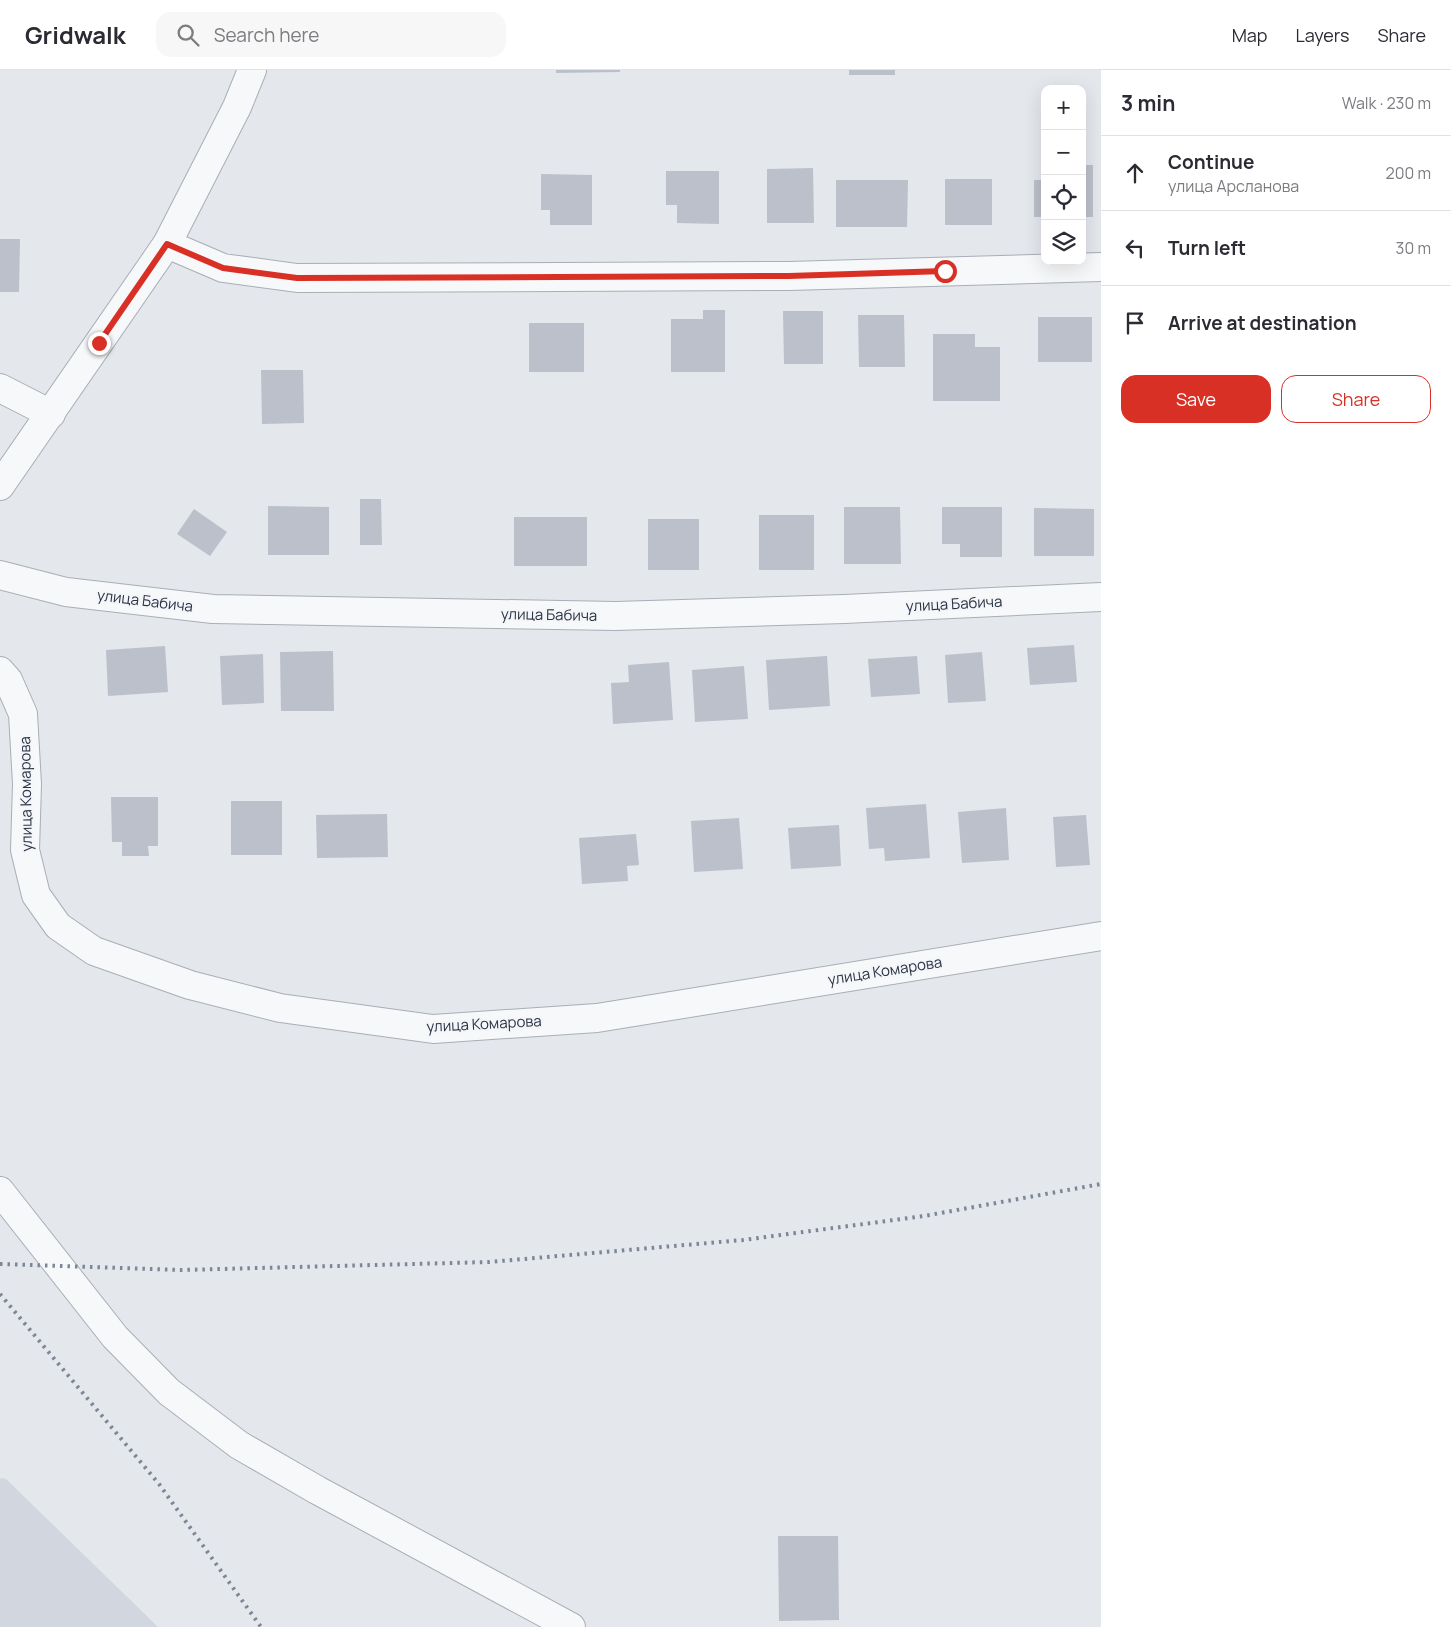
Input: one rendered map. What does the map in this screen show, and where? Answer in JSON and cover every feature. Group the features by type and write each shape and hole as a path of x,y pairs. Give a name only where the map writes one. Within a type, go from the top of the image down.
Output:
{"street":[{"path":"0,486 167,244 237,107 252,70"},
{"path":"167,244 223,268 297,278 789,276 1101,267"},
{"path":"0,388 51,414"},
{"name":"улица Бабича","path":"0,575 66,592 213,609 616,616 844,609 1101,597"},
{"name":"улица Комарова","path":"0,671 8,680 23,714 27,784 25,850 36,895 58,926 94,951 190,985 280,1008 433,1029 597,1018 1101,936"},
{"path":"0,1191 115,1337 169,1392 239,1445 317,1490 571,1627"}],"shaded area":[{"path":"0,1478 6,1479 158,1627 0,1627"}],"building":[{"path":"556,70 620,70 620,72 556,73"},
{"path":"849,70 895,70 895,75 849,75"},
{"path":"1086,165 1093,165 1093,217 1086,217"},
{"path":"813,168 814,223 767,223 767,169"},
{"path":"666,171 719,171 719,224 677,223 677,205 666,205"},
{"path":"541,174 592,175 592,225 550,225 550,210 541,210"},
{"path":"945,179 992,179 992,225 945,225"},
{"path":"836,180 908,180 907,227 836,227"},
{"path":"1034,180 1041,180 1041,217 1034,217"},
{"path":"0,239 20,239 19,292 0,292"},
{"path":"703,310 725,310 725,372 671,372 671,319 703,319"},
{"path":"783,311 823,311 823,364 784,364"},
{"path":"858,315 904,315 905,367 859,367"},
{"path":"1038,317 1092,317 1092,362 1038,362"},
{"path":"529,323 584,323 584,372 529,372"},
{"path":"933,334 975,334 975,347 1000,347 1000,401 933,401"},
{"path":"261,370 303,370 304,423 262,424"},
{"path":"360,499 381,499 382,545 360,545"},
{"path":"268,506 329,507 329,555 268,555"},
{"path":"844,507 900,507 901,564 844,564"},
{"path":"942,507 1002,507 1002,557 960,557 960,544 942,544"},
{"path":"1034,508 1094,509 1094,556 1034,556"},
{"path":"194,509 227,532 210,556 177,534"},
{"path":"759,515 814,515 814,570 759,570"},
{"path":"514,517 587,517 587,566 514,566"},
{"path":"648,519 699,519 699,570 648,570"},
{"path":"1074,645 1077,682 1030,685 1027,648"},
{"path":"165,646 168,692 108,696 106,650"},
{"path":"333,651 334,711 281,711 280,652"},
{"path":"982,652 986,701 948,703 945,655"},
{"path":"263,654 264,703 222,705 220,656"},
{"path":"827,656 830,706 769,710 766,660"},
{"path":"917,656 920,694 871,697 868,659"},
{"path":"669,662 673,720 613,724 611,683 629,682 628,665"},
{"path":"744,666 748,719 695,722 692,670"},
{"path":"111,797 158,797 158,846 148,846 149,856 122,856 122,842 112,842"},
{"path":"231,801 282,801 282,855 231,855"},
{"path":"926,804 930,858 885,861 884,848 869,849 866,808"},
{"path":"1006,808 1009,860 962,863 958,812"},
{"path":"387,814 388,857 317,858 316,815"},
{"path":"1086,815 1090,865 1056,867 1053,817"},
{"path":"739,818 743,869 694,872 691,821"},
{"path":"839,825 841,866 791,869 788,828"},
{"path":"636,834 639,865 627,866 628,881 582,884 579,838"},
{"path":"778,1536 838,1536 839,1620 779,1621"}],"railway":[{"path":"0,1264 182,1270 489,1262 743,1240 924,1216 1101,1184"},
{"path":"0,1294 159,1484 261,1627"}],"route":[{"path":"99,343 167,244 223,268 297,278 789,276 945,271"}]}
